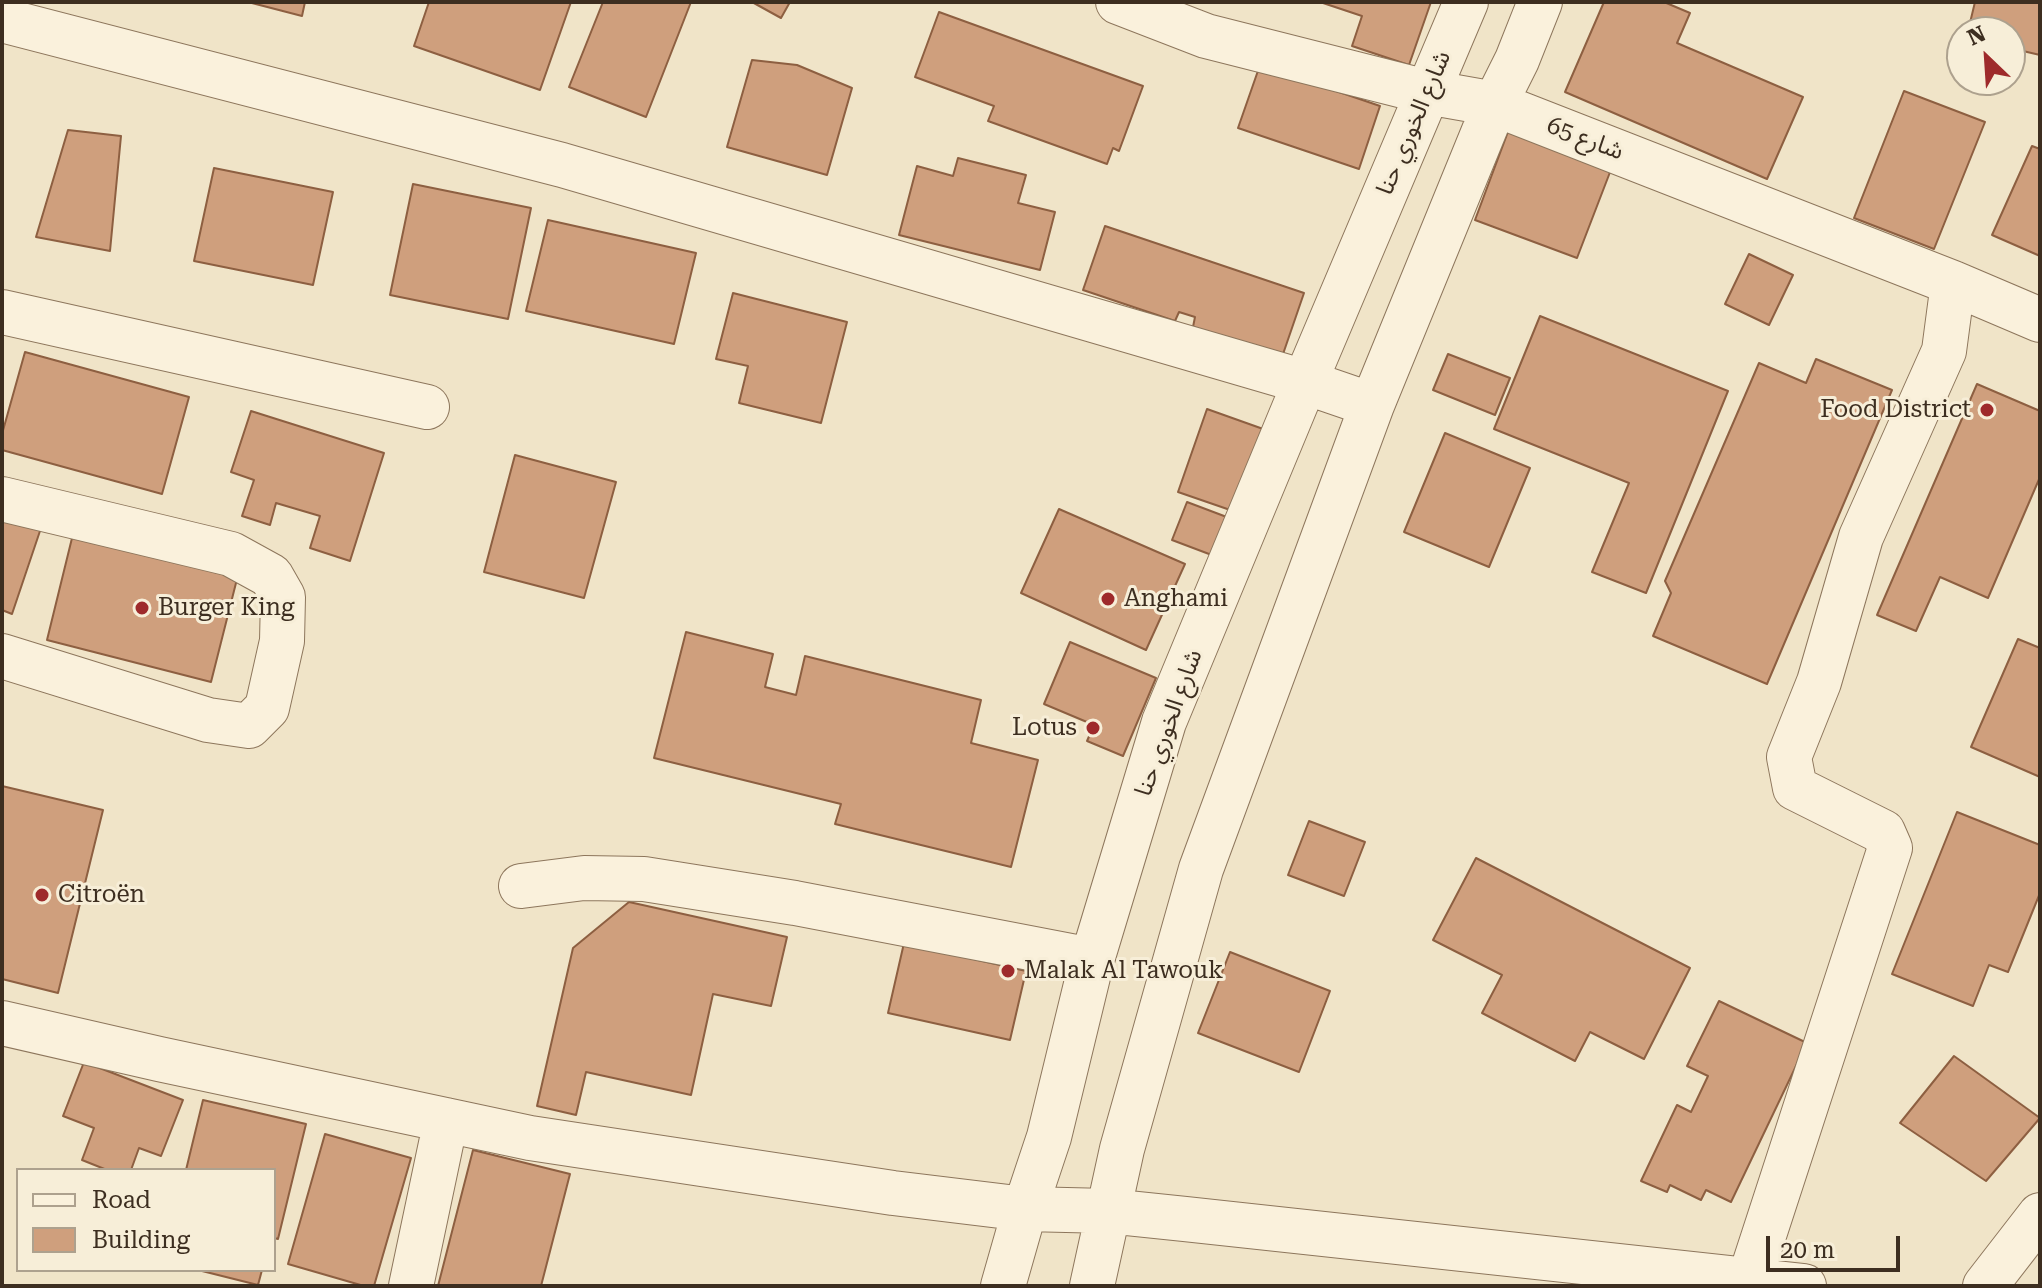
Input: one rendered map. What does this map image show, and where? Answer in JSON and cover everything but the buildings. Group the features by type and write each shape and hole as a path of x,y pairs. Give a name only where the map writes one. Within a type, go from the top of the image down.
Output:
{"street":[{"name":"شارع 65","path":"1118,2 1206,36 1427,92 1495,104 2040,320"},
{"name":"شارع الخوري حنا","path":"1003,1286 1049,1137 1092,960 1164,722 1466,2"},
{"path":"1092,1286 1122,1149 1201,869 1372,405 1540,2"},
{"path":"2,20 562,165 1305,382 1372,405"},
{"path":"1749,1281 1890,848 1883,832 1795,788 1789,757 1819,682 1861,537 1944,351 1953,283"},
{"path":"2,312 427,407"},
{"path":"2,499 231,554 271,576 283,597 282,641 267,708 249,726 208,720 2,656"},
{"path":"521,886 584,878 644,879 795,903 1092,960"},
{"path":"2,1023 530,1138 893,1193 1025,1209 1108,1211 1804,1286"},
{"path":"411,1286 446,1120"},
{"path":"1985,1286 2040,1215"}],"place":[{"name":"Food District","path":"1987,410"},
{"name":"Anghami","path":"1108,599"},
{"name":"Burger King","path":"142,608"},
{"name":"Lotus","path":"1093,728"},
{"name":"Citroën","path":"42,895"},
{"name":"Malak Al Tawouk","path":"1008,971"}]}
